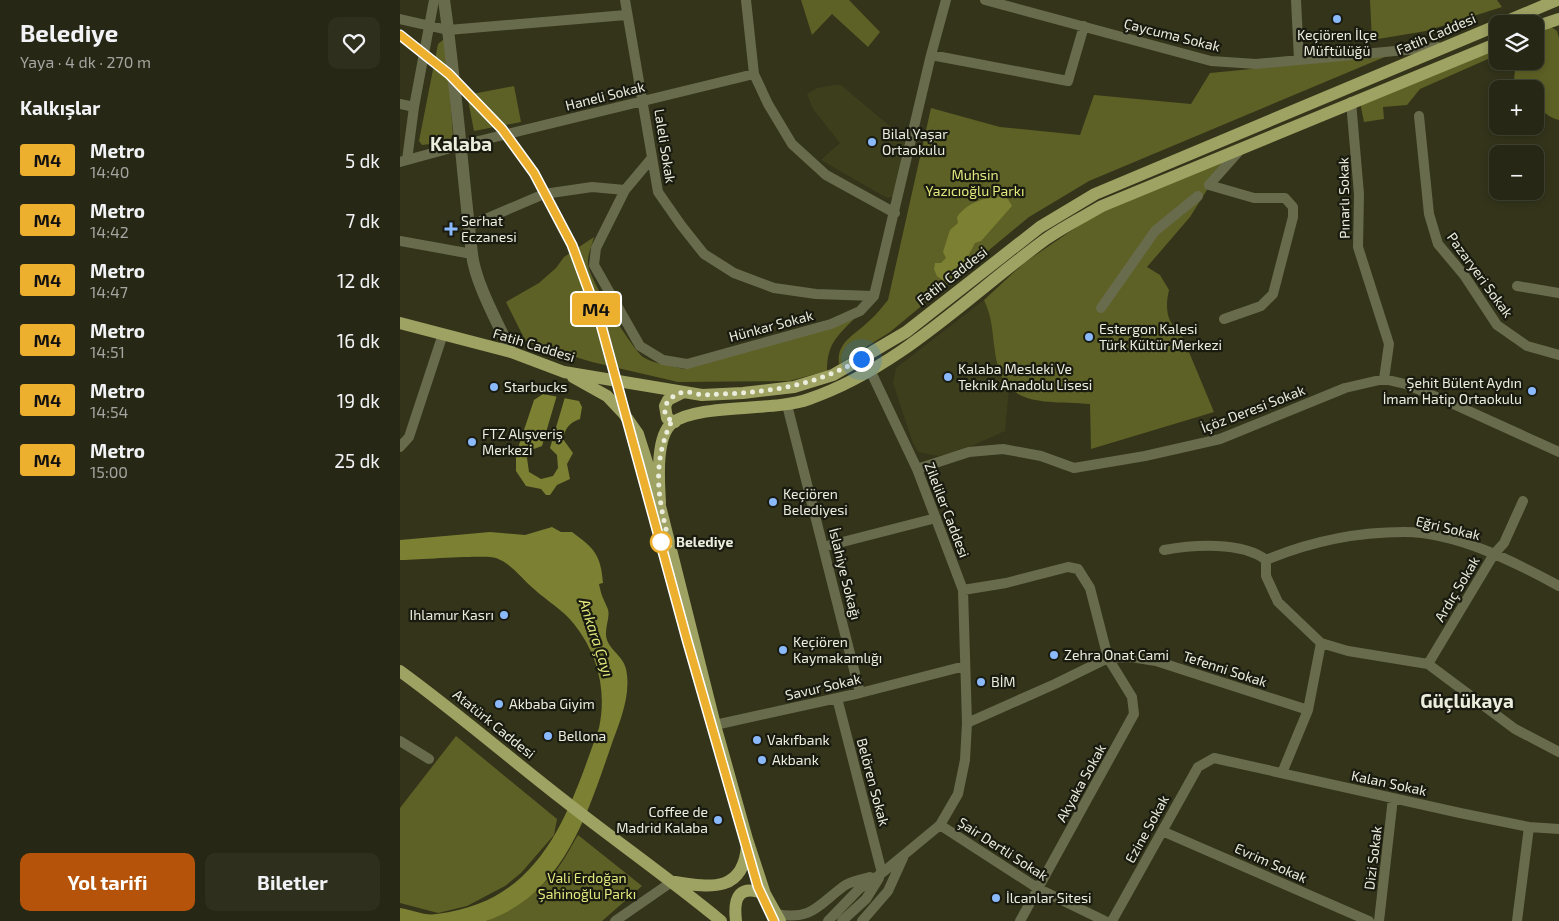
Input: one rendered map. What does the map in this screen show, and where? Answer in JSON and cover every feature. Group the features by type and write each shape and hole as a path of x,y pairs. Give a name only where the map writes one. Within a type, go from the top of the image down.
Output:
{"main road":[{"name":"Fatih Caddesi","path":"1521,15 1557,0"},
{"path":"1544,24 1559,19"},
{"name":"Fatih Caddesi","path":"400,323 511,352 564,372 702,395 743,393 794,387 833,375 906,332 1040,227 1096,194 1489,28"},
{"path":"660,503 658,460 670,424 685,416 696,413 787,405 807,400 849,384 871,372 914,343 1047,238 1102,206 1489,46"},
{"path":"564,372 607,396 624,414 638,434 660,503 747,839 765,894 778,917"},
{"path":"674,422 667,418 664,406 668,400 684,392"},
{"name":"Atatürk Caddesi","path":"400,671 459,714 568,804 673,881 720,921"},
{"path":"673,881 700,886 720,885 732,880 746,862 747,839"},
{"path":"736,921 734,907 737,898 745,890 752,889 765,894"}],"street":[{"path":"403,161 434,0"},
{"path":"444,0 462,145 472,254 483,291 511,352"},
{"name":"Laleli Sokak","path":"625,0 626,15 644,100 651,159 658,192 704,254 734,273 774,288 816,294 874,296"},
{"path":"746,0 754,74 768,104 792,144 826,175 896,213"},
{"path":"874,296 896,213 931,55 946,0"},
{"name":"Çaycuma Sokak","path":"985,0 1211,62 1256,64 1447,46"},
{"path":"1296,0 1299,60"},
{"path":"400,19 448,30 626,15"},
{"path":"931,55 1068,81 1084,26"},
{"name":"Haneli Sokak","path":"403,161 754,74"},
{"name":"Pınarlı Sokak","path":"1351,102 1359,194 1358,247 1389,344 1384,379"},
{"path":"400,104 414,107"},
{"name":"Pazaryeri Sokak","path":"1419,116 1429,214 1438,244 1464,275 1497,325 1527,346 1559,354"},
{"path":"1224,319 1261,306 1273,294 1293,217 1293,207 1285,198 1254,198 1209,185 1243,147"},
{"name":"Hünkar Sokak","path":"651,159 625,190 596,248 594,265 640,346 663,360 687,364 831,324 860,311 874,296"},
{"path":"469,226 544,194 592,187 625,190"},
{"path":"1101,308 1155,230 1198,196"},
{"path":"400,241 472,254"},
{"path":"1517,286 1559,293"},
{"path":"400,446 408,437 443,334"},
{"name":"Zileliler Caddesi","path":"871,372 917,469 963,590 967,723 965,760 958,794 940,825"},
{"name":"İçöz Deresi Sokak","path":"917,469 970,452 1003,449 1041,456 1074,468 1144,456 1220,439 1345,388 1384,379 1405,384 1432,395 1559,452"},
{"name":"İslahiye Sokağı","path":"787,405 860,693"},
{"name":"Ardıç Sokak","path":"1428,664 1494,554 1504,543 1523,502"},
{"path":"823,547 936,518"},
{"name":"Eğri Sokak","path":"1266,560 1300,546 1353,537 1405,532 1445,538 1494,554 1559,586"},
{"path":"1164,550 1194,545 1256,552 1266,560 1266,576 1278,602 1321,643 1348,651 1428,664 1515,729 1559,752"},
{"name":"Akyaka Sokak","path":"963,590 1006,583 1068,567 1078,568 1090,588 1108,658 1132,697 1134,714 1020,921"},
{"path":"1282,773 1308,710 1321,643"},
{"name":"Tefenni Sokak","path":"967,723 1108,658 1131,657 1156,661 1308,710"},
{"name":"Savur Sokak","path":"716,725 860,693 965,666"},
{"name":"Belören Sokak","path":"837,698 882,873"},
{"path":"400,741 429,759"},
{"name":"Kalan Sokak","path":"1214,758 1529,827 1559,829"},
{"name":"Ezine Sokak","path":"1112,921 1198,767 1214,758"},
{"name":"Dizi Sokak","path":"1379,921 1394,798"},
{"path":"828,921 859,889 882,873 940,825"},
{"name":"Şair Dertli Sokak","path":"940,825 1039,889 1105,921"},
{"path":"1517,921 1529,827"},
{"name":"Evrim Sokak","path":"1162,831 1369,921"},
{"path":"862,921 888,891 905,854"},
{"path":"842,921 866,899 882,873"},
{"path":"778,917 802,916 817,910 846,885 882,873"},
{"path":"615,921 673,881"}],"shaded area":[{"name":"Bilal Yaşar Ortaokulu","path":"841,85 906,140 893,197 887,198 821,160 840,143 813,109 807,94 817,88"},
{"name":"Kalaba Mesleki Ve Teknik Anadolu Lisesi","path":"984,300 992,317 996,362 1009,390 1005,431 956,453 938,456 918,452 913,443 893,382 896,368"}],"green space":[{"path":"801,0 849,0 880,32 868,47 832,14 812,35"},
{"path":"1370,0 1497,0 1502,7 1426,31 1372,40"},
{"path":"1551,27 1557,31 1559,38 1559,120 1544,112 1544,80 1514,80 1515,70 1544,70 1544,29"},
{"path":"443,40 446,41 453,136 448,142 422,145 419,141 438,44"},
{"path":"1489,50 1489,59 1420,89 1407,105 1383,107 1384,119 1364,122 1360,102"},
{"name":"Muhsin Yazıcıoğlu Parkı","path":"1387,56 1089,181 1029,217 890,332 839,364 840,350 843,344 864,326 888,300 931,108 1000,127 1080,135 1094,95 1191,104 1210,73"},
{"path":"514,86 521,122 474,131 467,95"},
{"path":"1227,158 1190,217 1147,267 1160,275 1169,290 1168,314 1172,324 1181,333 1214,412 1091,449 1090,404 1042,401 1028,398 1016,393 1006,384 999,371 991,320 984,300 1024,263 1103,209"},
{"path":"594,237 588,264 595,283 611,312 637,351 643,357 658,363 684,369 854,319 834,342 827,362 827,371 789,381 678,382 592,362 526,342 506,302 539,283 556,268 564,257"},
{"path":"456,736 557,819 554,835 521,873 505,886 467,906 438,913 400,903 400,808"},
{"name":"Vali Erdoğan Şahinoğlu Parkı","path":"578,835 642,886 602,921 486,921 513,907 546,881 560,865"}],"water":[{"path":"1006,196 1012,206 981,241 975,243 966,260 944,281 937,276 934,269 935,263 941,263 946,258 943,252 950,230 958,223 957,217 967,207 978,201"},
{"path":"543,394 579,401 582,407 580,419 568,426 563,439 573,453 567,464 570,479 557,485 550,495 546,495 541,489 526,486 516,471 516,454 534,400"},
{"name":"Ankara Çayı","path":"552,527 561,532 572,532 595,553 602,573 603,583 599,584 608,611 607,640 622,659 627,675 627,694 623,713 591,801 568,851 552,873 534,893 512,909 486,921 400,921 400,908 423,914 437,914 473,906 503,892 527,872 546,848 576,792 599,728 602,700 595,660 574,624 512,568 496,558 490,557 400,560 400,540 490,532 525,535"}],"pier":[{"path":"557,395 565,397 550,448 557,455 558,468 553,476 541,479 529,472 527,458 531,450 542,446"}],"metro line":[{"name":"M4","path":"400,35 449,74 502,129 534,173 572,245 600,321 687,640 758,887 774,921"}],"place":[{"name":"Keçiören İlçe Müftülüğü","path":"1337,19"},
{"name":"Bilal Yaşar Ortaokulu","path":"872,142"},
{"name":"Serhat Eczanesi","path":"451,229"},
{"name":"Estergon Kalesi Türk Kültür Merkezi","path":"1089,337"},
{"name":"Kalaba Mesleki Ve Teknik Anadolu Lisesi","path":"948,377"},
{"name":"Starbucks","path":"494,387"},
{"name":"Şehit Bülent Aydın İmam Hatip Ortaokulu","path":"1532,391"},
{"name":"FTZ Alışveriş Merkezi","path":"472,442"},
{"name":"Keçiören Belediyesi","path":"773,502"},
{"name":"Belediye","path":"661,542"},
{"name":"Ihlamur Kasrı","path":"504,615"},
{"name":"Keçiören Kaymakamlığı","path":"783,650"},
{"name":"Zehra Onat Cami","path":"1054,655"},
{"name":"BİM","path":"981,682"},
{"name":"Akbaba Giyim","path":"499,704"},
{"name":"Bellona","path":"548,736"},
{"name":"Vakıfbank","path":"757,740"},
{"name":"Akbank","path":"762,760"},
{"name":"Coffee de Madrid Kalaba","path":"718,820"},
{"name":"İlcanlar Sitesi","path":"996,898"}],"district":[{"name":"Kalaba","path":"461,144"},
{"name":"Güçlükaya","path":"1467,701"}],"route":[{"path":"661,542 670,546 660,503 658,460 670,424 674,422 664,414 664,406 668,400 684,392 702,395 743,393 794,387 833,375 861,359"}]}
